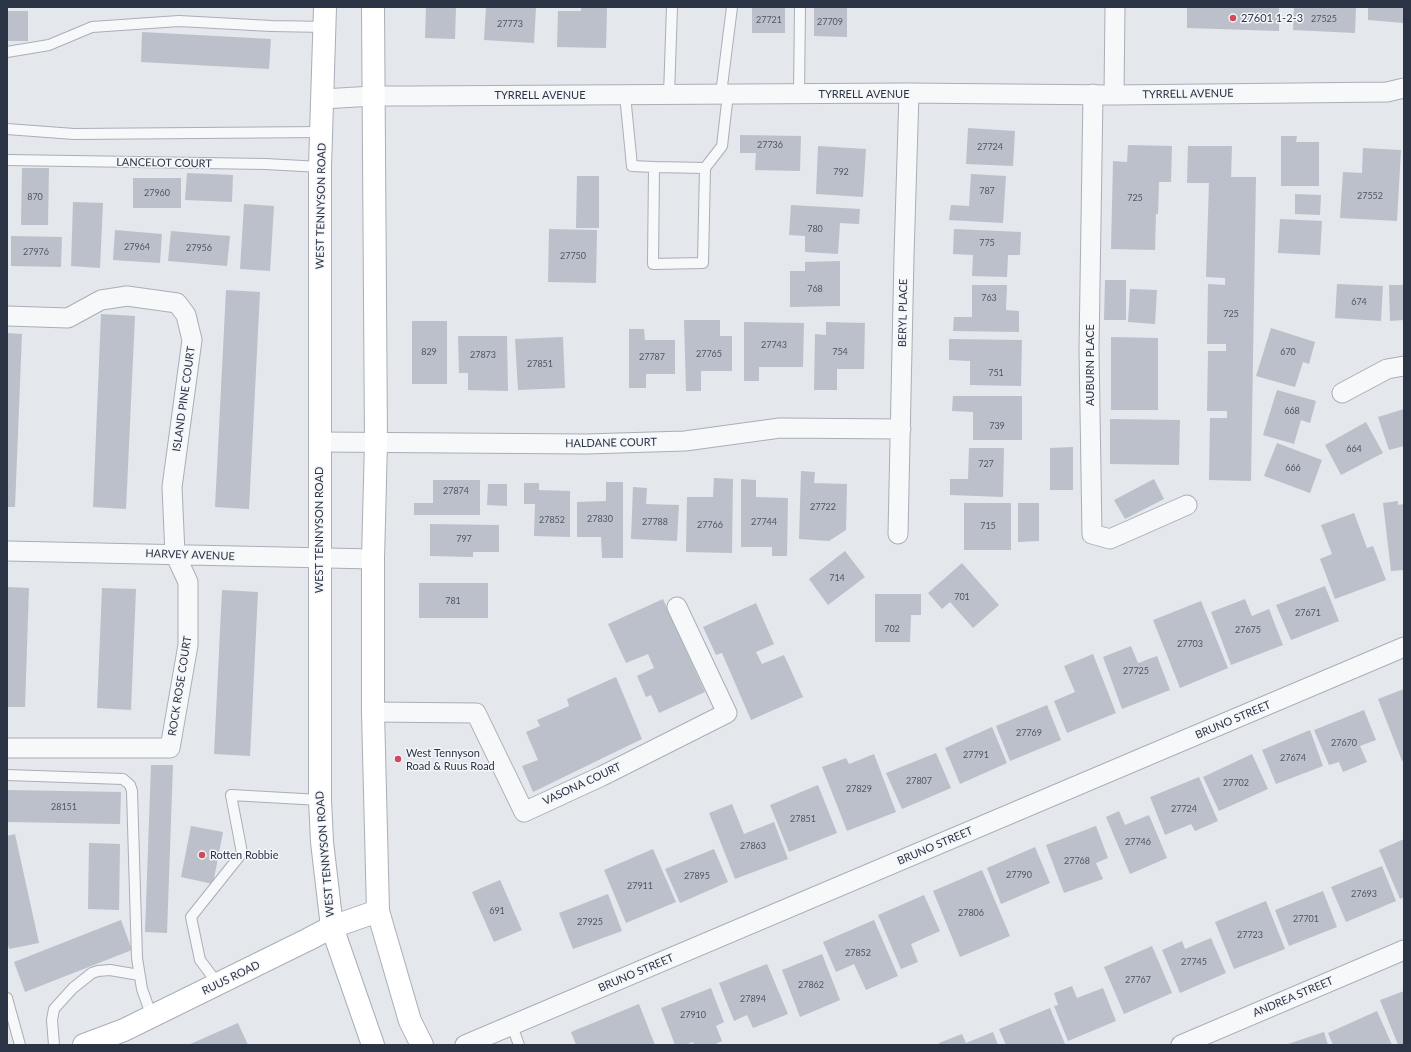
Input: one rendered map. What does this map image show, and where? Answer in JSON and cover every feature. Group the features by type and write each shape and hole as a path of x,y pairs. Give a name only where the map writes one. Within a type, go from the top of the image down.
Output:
{"main road":[{"path":"373,7 376,442 373,559 373,712 378,911 410,1021 422,1045"},
{"name":"WEST TENNYSON ROAD","path":"326,17 320,167 320,800 322,842 332,926 373,1045"},
{"name":"RUUS ROAD","path":"84,1045 119,1039 152,1017 332,926 378,911"}],"street":[{"path":"1114,94 1115,7"},
{"name":"TYRRELL AVENUE","path":"323,99 373,96 669,94 1114,94 1386,92 1404,88"},
{"name":"BERYL PLACE","path":"898,534 909,93"},
{"name":"AUBURN PLACE","path":"1093,94 1089,349 1092,534 1110,539 1187,505"},
{"name":"ISLAND PINE COURT","path":"7,316 68,318 101,300 127,296 177,303 186,315 192,340 172,487 176,554"},
{"path":"1342,393 1387,369 1404,366"},
{"name":"HALDANE COURT","path":"320,442 586,444 685,441 780,428 901,429"},
{"name":"HARVEY AVENUE","path":"7,551 373,559"},
{"name":"ROCK ROSE COURT","path":"7,748 170,748 188,645 188,582 176,554"},
{"name":"VASONA COURT","path":"373,712 476,713 524,812 602,776 727,713 677,607"},
{"name":"BRUNO STREET","path":"465,1045 1404,647"},
{"name":"ANDREA STREET","path":"1181,1045 1404,950"}],"lane":[{"path":"669,94 672,7"},
{"path":"654,167 653,264 703,263 705,168 722,146 732,7"},
{"path":"799,94 800,7"},
{"path":"7,52 49,45 92,27 179,21 271,26 326,17"},
{"path":"625,95 632,166 705,168"},
{"path":"7,129 74,134 322,132"},
{"name":"LANCELOT COURT","path":"7,160 266,164 320,167"},
{"path":"7,775 123,779 130,785 132,791 137,958 142,990 152,1017"},
{"path":"218,984 200,960 191,916 242,853 231,795 320,800"},
{"path":"54,1045 52,1020 54,1009 73,988 92,973 98,971 110,970 139,974"},
{"path":"7,998 20,1045"},
{"path":"512,1026 519,1045"}],"building":[{"path":"426,7 456,7 455,39 425,38"},
{"path":"486,7 536,7 534,43 484,40"},
{"path":"581,7 607,7 606,48 557,47 558,11 581,11"},
{"path":"752,7 785,7 785,33 752,33"},
{"path":"814,7 847,7 847,37 814,36"},
{"name":"27601 1-2-3","path":"1187,7 1279,7 1279,31 1187,28"},
{"path":"1294,7 1356,7 1355,33 1293,30"},
{"path":"1368,7 1404,7 1404,23 1368,20"},
{"path":"7,11 28,11 28,41 7,41"},
{"path":"142,32 271,39 269,69 141,62"},
{"path":"968,128 1015,131 1013,166 966,164"},
{"path":"740,135 801,136 800,171 755,170 756,153 740,153"},
{"path":"1281,136 1297,136 1296,142 1319,142 1319,186 1281,186"},
{"path":"1128,145 1172,146 1171,182 1159,182 1155,250 1111,249 1113,161 1127,162"},
{"path":"818,146 866,149 863,197 816,194"},
{"path":"1188,146 1232,146 1231,177 1256,177 1251,481 1209,480 1210,418 1227,418 1227,411 1207,411 1208,351 1226,351 1226,344 1207,344 1208,284 1225,285 1225,278 1206,277 1209,183 1187,183"},
{"path":"1363,148 1401,150 1397,221 1340,218 1343,172 1362,173"},
{"path":"22,168 49,168 48,225 21,225"},
{"path":"187,173 233,175 232,202 185,200"},
{"path":"971,174 1006,176 1003,223 949,220 951,205 969,206"},
{"path":"577,176 599,176 599,228 576,228"},
{"path":"133,178 181,178 181,208 133,208"},
{"path":"1295,194 1321,195 1320,215 1295,214"},
{"path":"73,202 103,203 100,268 71,266"},
{"path":"244,204 274,206 270,271 240,269"},
{"path":"791,205 860,209 859,224 840,223 838,254 805,252 805,236 789,235"},
{"path":"1280,219 1322,221 1320,255 1278,253"},
{"path":"549,229 597,230 596,283 548,282"},
{"path":"954,229 1021,232 1020,255 1008,255 1007,277 972,276 973,255 953,254"},
{"path":"115,230 162,234 160,263 113,260"},
{"path":"171,231 230,236 227,266 168,261"},
{"path":"11,236 62,237 61,267 11,266"},
{"path":"840,261 840,306 790,307 790,271 805,271 805,262"},
{"path":"1105,280 1126,280 1126,320 1104,320"},
{"path":"1337,284 1383,286 1381,321 1335,318"},
{"path":"972,285 1007,285 1006,310 1019,311 1019,332 953,331 954,317 972,317"},
{"path":"1389,285 1404,285 1404,320 1390,321"},
{"path":"1130,289 1157,290 1155,324 1128,322"},
{"path":"226,290 260,292 249,509 215,507"},
{"path":"101,314 135,316 126,509 93,507"},
{"path":"684,320 720,320 720,336 732,336 732,371 701,371 701,391 686,391"},
{"path":"412,321 447,321 447,384 412,384"},
{"path":"744,322 804,323 803,367 759,367 759,381 744,381"},
{"path":"826,322 865,323 864,369 837,369 837,390 814,390 815,334 826,335"},
{"path":"1271,328 1315,342 1309,364 1303,362 1295,387 1256,376"},
{"path":"629,329 644,329 645,340 675,340 675,374 646,374 646,388 629,388"},
{"path":"7,333 22,334 15,507 7,507"},
{"path":"458,336 507,336 508,391 468,390 468,373 459,373"},
{"path":"563,337 565,388 518,390 515,339"},
{"path":"1111,337 1158,338 1158,410 1111,410"},
{"path":"949,339 1022,340 1021,386 970,385 970,361 949,360"},
{"path":"1277,390 1316,401 1310,423 1301,420 1294,444 1263,435"},
{"path":"953,396 1022,396 1022,440 973,440 973,412 952,411"},
{"path":"1404,409 1404,446 1389,450 1378,417"},
{"path":"1110,419 1180,420 1179,465 1110,464"},
{"path":"1366,422 1383,453 1341,475 1325,445"},
{"path":"1277,443 1322,460 1310,493 1264,476"},
{"path":"1073,447 1073,490 1050,490 1050,448"},
{"path":"969,448 1004,448 1003,497 950,495 950,479 968,479"},
{"path":"801,471 815,472 814,483 847,484 846,530 829,541 799,539"},
{"path":"714,478 733,479 732,553 686,552 687,497 713,497"},
{"path":"741,479 756,480 756,497 788,498 787,556 772,556 772,547 741,547"},
{"path":"1154,479 1164,499 1125,519 1114,500"},
{"path":"433,480 480,480 480,515 414,515 414,503 433,503"},
{"path":"606,482 623,482 623,558 602,558 601,537 577,537 577,502 606,501"},
{"path":"524,483 539,483 539,490 570,491 570,537 534,536 535,504 524,504"},
{"path":"488,484 507,484 507,506 487,505"},
{"path":"633,487 647,488 646,504 679,505 677,541 631,539"},
{"path":"1398,501 1398,505 1404,504 1404,570 1391,571 1383,503"},
{"path":"964,503 1011,503 1011,550 964,550"},
{"path":"1018,503 1039,503 1039,541 1018,542"},
{"path":"1354,513 1367,548 1373,546 1386,580 1335,599 1320,559 1332,554 1321,525"},
{"path":"430,524 499,525 499,552 473,552 473,557 430,556"},
{"path":"845,551 865,577 828,605 809,579"},
{"path":"962,563 999,605 973,628 950,602 942,609 928,593"},
{"path":"419,583 488,583 488,618 419,618"},
{"path":"1325,586 1339,621 1291,640 1276,605"},
{"path":"7,587 29,588 25,707 7,707"},
{"path":"102,588 136,589 131,710 97,708"},
{"path":"222,590 258,592 250,756 214,754"},
{"path":"875,594 921,594 921,615 911,615 910,642 875,642"},
{"path":"663,599 705,692 659,713 651,695 646,697 637,676 654,668 648,654 626,663 608,624"},
{"path":"1245,599 1252,616 1269,609 1283,645 1231,665 1211,612"},
{"path":"1201,601 1228,668 1180,688 1153,620"},
{"path":"756,603 774,644 756,652 762,664 784,655 803,697 751,720 722,653 716,655 703,627"},
{"path":"1131,646 1138,663 1157,656 1170,690 1122,709 1103,657"},
{"path":"1093,654 1116,713 1067,733 1054,701 1075,692 1064,666"},
{"path":"616,677 642,739 533,792 522,766 538,760 526,732 540,726 537,720 569,706 567,699"},
{"path":"1404,689 1404,760 1402,761 1378,699"},
{"path":"1047,705 1061,740 1010,761 996,726"},
{"path":"1364,710 1376,740 1360,746 1367,762 1343,772 1339,762 1329,765 1314,730"},
{"path":"992,727 1007,763 960,784 945,748"},
{"path":"1310,730 1323,766 1276,784 1262,750"},
{"path":"936,753 951,788 902,809 886,773"},
{"path":"874,754 896,812 847,831 822,767 846,758 849,764"},
{"path":"1252,754 1268,789 1219,811 1203,777"},
{"path":"151,765 173,765 167,933 145,932"},
{"path":"1199,777 1218,821 1195,831 1191,824 1165,835 1150,797"},
{"path":"818,785 837,833 789,852 770,805"},
{"path":"7,790 121,792 120,824 7,822"},
{"path":"732,804 744,834 774,822 788,859 735,879 709,813"},
{"path":"1119,811 1125,825 1149,815 1167,858 1130,874 1106,817"},
{"name":"Rotten Robbie","path":"191,826 223,832 213,884 181,877"},
{"path":"1096,826 1108,858 1096,863 1103,879 1064,893 1046,845"},
{"path":"15,834 39,943 9,949 7,939 7,836"},
{"path":"1404,839 1404,897 1400,899 1379,850"},
{"path":"89,843 120,844 119,910 88,909"},
{"path":"1035,847 1050,883 1001,904 987,868"},
{"path":"653,849 676,902 626,923 604,870"},
{"path":"714,849 728,882 680,903 665,869"},
{"path":"1382,866 1396,901 1346,922 1331,887"},
{"path":"982,870 1010,936 960,957 933,891"},
{"path":"500,880 522,930 494,942 472,892"},
{"path":"1323,891 1337,927 1289,946 1275,910"},
{"path":"608,894 622,931 573,949 559,913"},
{"path":"924,895 940,931 911,944 918,962 901,969 878,915"},
{"path":"1266,901 1285,949 1234,969 1215,922"},
{"path":"121,920 132,950 25,992 14,962"},
{"path":"874,920 898,976 866,990 854,964 836,972 823,942"},
{"path":"1211,938 1226,973 1180,993 1162,950 1182,941 1185,949"},
{"path":"1152,946 1172,993 1124,1014 1104,967"},
{"path":"822,954 840,1000 800,1017 782,970"},
{"path":"767,964 788,1014 753,1028 747,1015 734,1021 719,983"},
{"path":"1072,986 1077,998 1103,988 1116,1021 1068,1041 1054,1006 1058,1005 1054,993"},
{"path":"711,988 724,1022 716,1026 722,1041 713,1045 694,1045 693,1042 685,1045 675,1045 661,1008"},
{"path":"1404,991 1404,1045 1398,1045 1380,1000"},
{"path":"639,1004 655,1045 576,1045 571,1032"},
{"path":"1050,1008 1065,1044 1006,1045 999,1029"},
{"path":"1377,1011 1392,1045 1333,1045 1328,1033"},
{"path":"238,1023 248,1045 188,1045"},
{"path":"993,1032 998,1045 940,1045 939,1043 962,1034 966,1043"},
{"path":"1324,1032 1328,1045 1285,1045"}],"place":[{"name":"27601 1-2-3","path":"1233,18"},
{"name":"West Tennyson Road & Ruus Road","path":"398,759"},
{"name":"Rotten Robbie","path":"202,855"}]}
